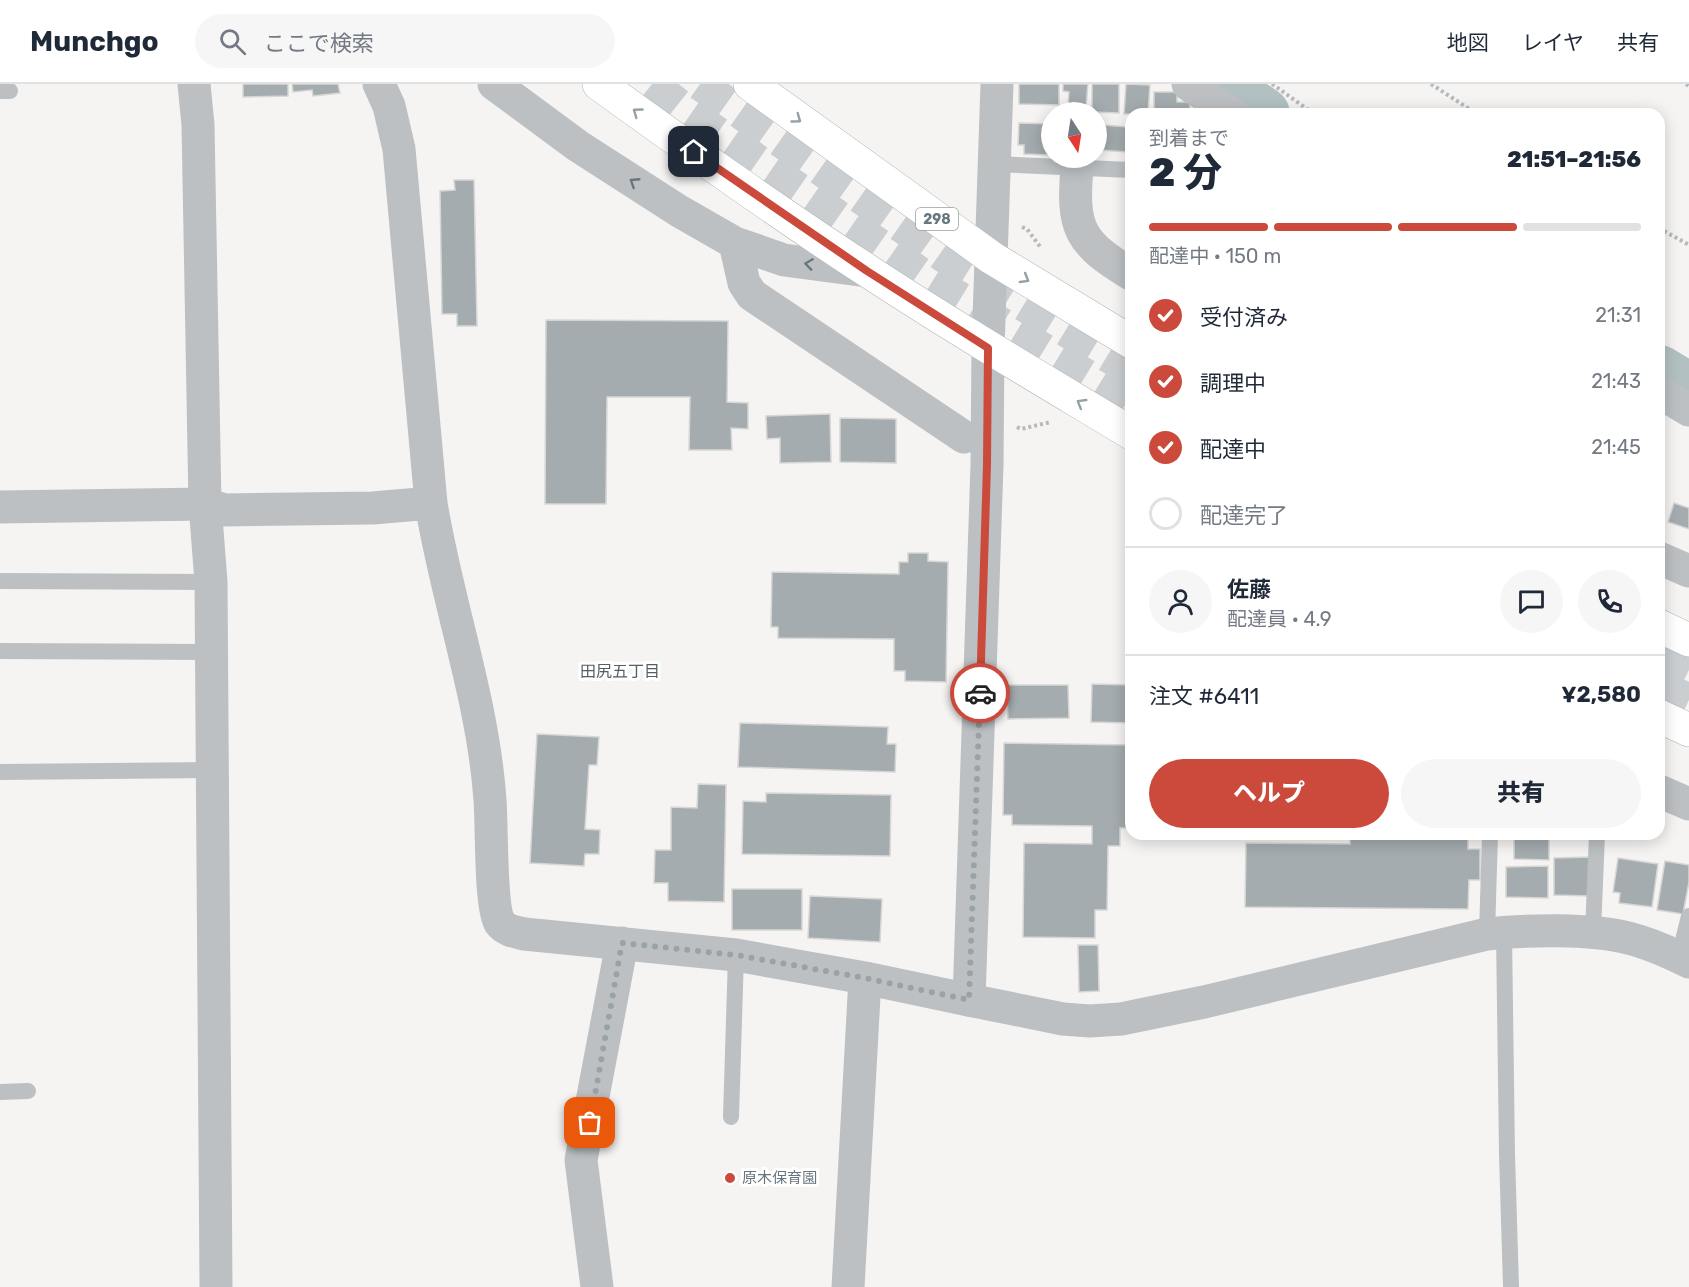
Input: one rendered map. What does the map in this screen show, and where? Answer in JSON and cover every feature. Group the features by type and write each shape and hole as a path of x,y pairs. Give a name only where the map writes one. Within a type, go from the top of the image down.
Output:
{"highway":[{"path":"599,84 867,271 988,348 1125,429"},
{"name":"298","path":"750,84 992,258 1125,338"},
{"path":"1665,629 1689,640"},
{"path":"1665,719 1689,730"}],"street":[{"path":"194,84 198,125 205,504 211,582 216,1287"},
{"path":"379,84 389,106 399,149 430,503 439,553 483,741 492,825 496,910 500,923 510,930 524,934 736,955 865,978 1063,1019 1090,1020 1120,1019 1204,1002 1496,933 1593,932 1626,937 1684,959"},
{"path":"494,84 578,146 679,211 735,243 784,260 867,271"},
{"path":"969,1000 987,477 988,348 997,84"},
{"path":"1199,98 1220,108"},
{"path":"1077,168 1075,190 1080,231 1092,247 1125,270"},
{"path":"735,243 744,283 752,294 964,436"},
{"path":"1665,396 1689,410"},
{"path":"0,507 205,504 225,510 373,507 430,503"},
{"path":"1665,561 1689,571"},
{"path":"1665,794 1689,804"},
{"path":"597,1287 581,1160 622,943"},
{"path":"848,1287 865,978"}],"lane":[{"path":"995,164 1041,166"},
{"path":"1095,168 1125,170"},
{"path":"0,581 211,582"},
{"path":"0,651 212,652"},
{"path":"0,772 213,770"},
{"path":"1490,840 1507,1154 1511,1287"},
{"path":"1593,932 1597,840"},
{"path":"1684,959 1689,916"},
{"path":"732,1117 736,955"},
{"path":"0,1092 28,1091"}],"path":[{"path":"1272,84 1306,108"},
{"path":"1431,84 1469,108"},
{"path":"1665,231 1689,245"}],"building":[{"path":"243,84 288,84 288,96 243,97"},
{"path":"292,84 338,84 340,93 313,96 312,90 293,92"},
{"path":"1019,84 1059,84 1059,102 1019,104"},
{"path":"1063,84 1088,84 1086,102 1068,102 1069,92 1063,91"},
{"path":"1092,84 1119,84 1119,113 1107,113 1107,102 1092,102"},
{"path":"1126,84 1150,85 1148,108 1125,108 1124,114"},
{"path":"1154,92 1177,92 1177,102 1190,102 1190,108 1154,108"},
{"path":"1019,123 1041,124 1041,155 1024,154 1024,145 1018,145"},
{"path":"1107,125 1125,127 1125,152 1107,151"},
{"path":"454,180 474,180 477,326 457,326 457,314 442,314 440,191 455,190"},
{"path":"546,320 728,321 727,402 748,403 748,429 731,428 732,450 689,450 690,397 607,397 606,504 545,504"},
{"path":"830,414 831,462 780,463 780,438 767,439 766,416"},
{"path":"840,418 896,419 896,463 840,462"},
{"path":"1674,503 1689,508 1689,529 1668,522"},
{"path":"908,553 928,553 928,561 948,562 946,682 905,681 905,671 894,671 894,639 778,638 778,627 771,627 772,572 899,574 899,562 908,562"},
{"path":"1092,684 1125,685 1125,723 1091,722"},
{"path":"1007,685 1068,685 1069,718 1008,719"},
{"path":"740,723 888,727 887,744 896,744 895,772 738,767"},
{"path":"537,734 599,737 597,765 589,765 585,829 600,830 599,854 585,854 584,866 530,863"},
{"path":"1004,743 1125,745 1125,828 1120,828 1120,846 1108,846 1107,910 1095,910 1095,938 1023,937 1024,843 1092,844 1092,826 1012,825 1012,815 1003,815"},
{"path":"698,784 726,785 724,902 668,901 668,883 654,883 655,850 671,850 671,807 697,808"},
{"path":"766,793 891,795 890,856 742,854 743,801 766,802"},
{"path":"1350,840 1468,840 1468,849 1480,849 1480,880 1469,880 1468,909 1245,907 1246,843 1350,844"},
{"path":"1514,840 1549,840 1549,860 1514,859"},
{"path":"1589,857 1589,896 1554,895 1554,858"},
{"path":"1618,858 1658,864 1652,907 1619,903 1620,893 1613,892"},
{"path":"1665,861 1689,865 1689,882 1683,914 1657,910"},
{"path":"1548,866 1548,898 1506,897 1506,867"},
{"path":"732,889 802,889 802,930 732,930"},
{"path":"810,896 882,899 880,942 808,938"},
{"path":"1078,945 1098,945 1099,991 1079,992"}],"waterway":[{"path":"1219,84 1254,108"},
{"path":"1665,376 1689,390"}],"tunnel":[{"path":"652,84 690,114 930,280 1125,399"},
{"path":"700,84 945,257 1125,366"},
{"path":"1665,659 1689,671"},
{"path":"1665,689 1689,700"}],"way so far":[{"path":"590,1123 622,943 736,955 865,978 969,1000 980,693"}],"place":[{"name":"原木保育園","path":"730,1178"}],"district":[{"name":"田尻五丁目","path":"620,671"}],"route":[{"path":"694,152 867,271 988,348 980,693"}]}
